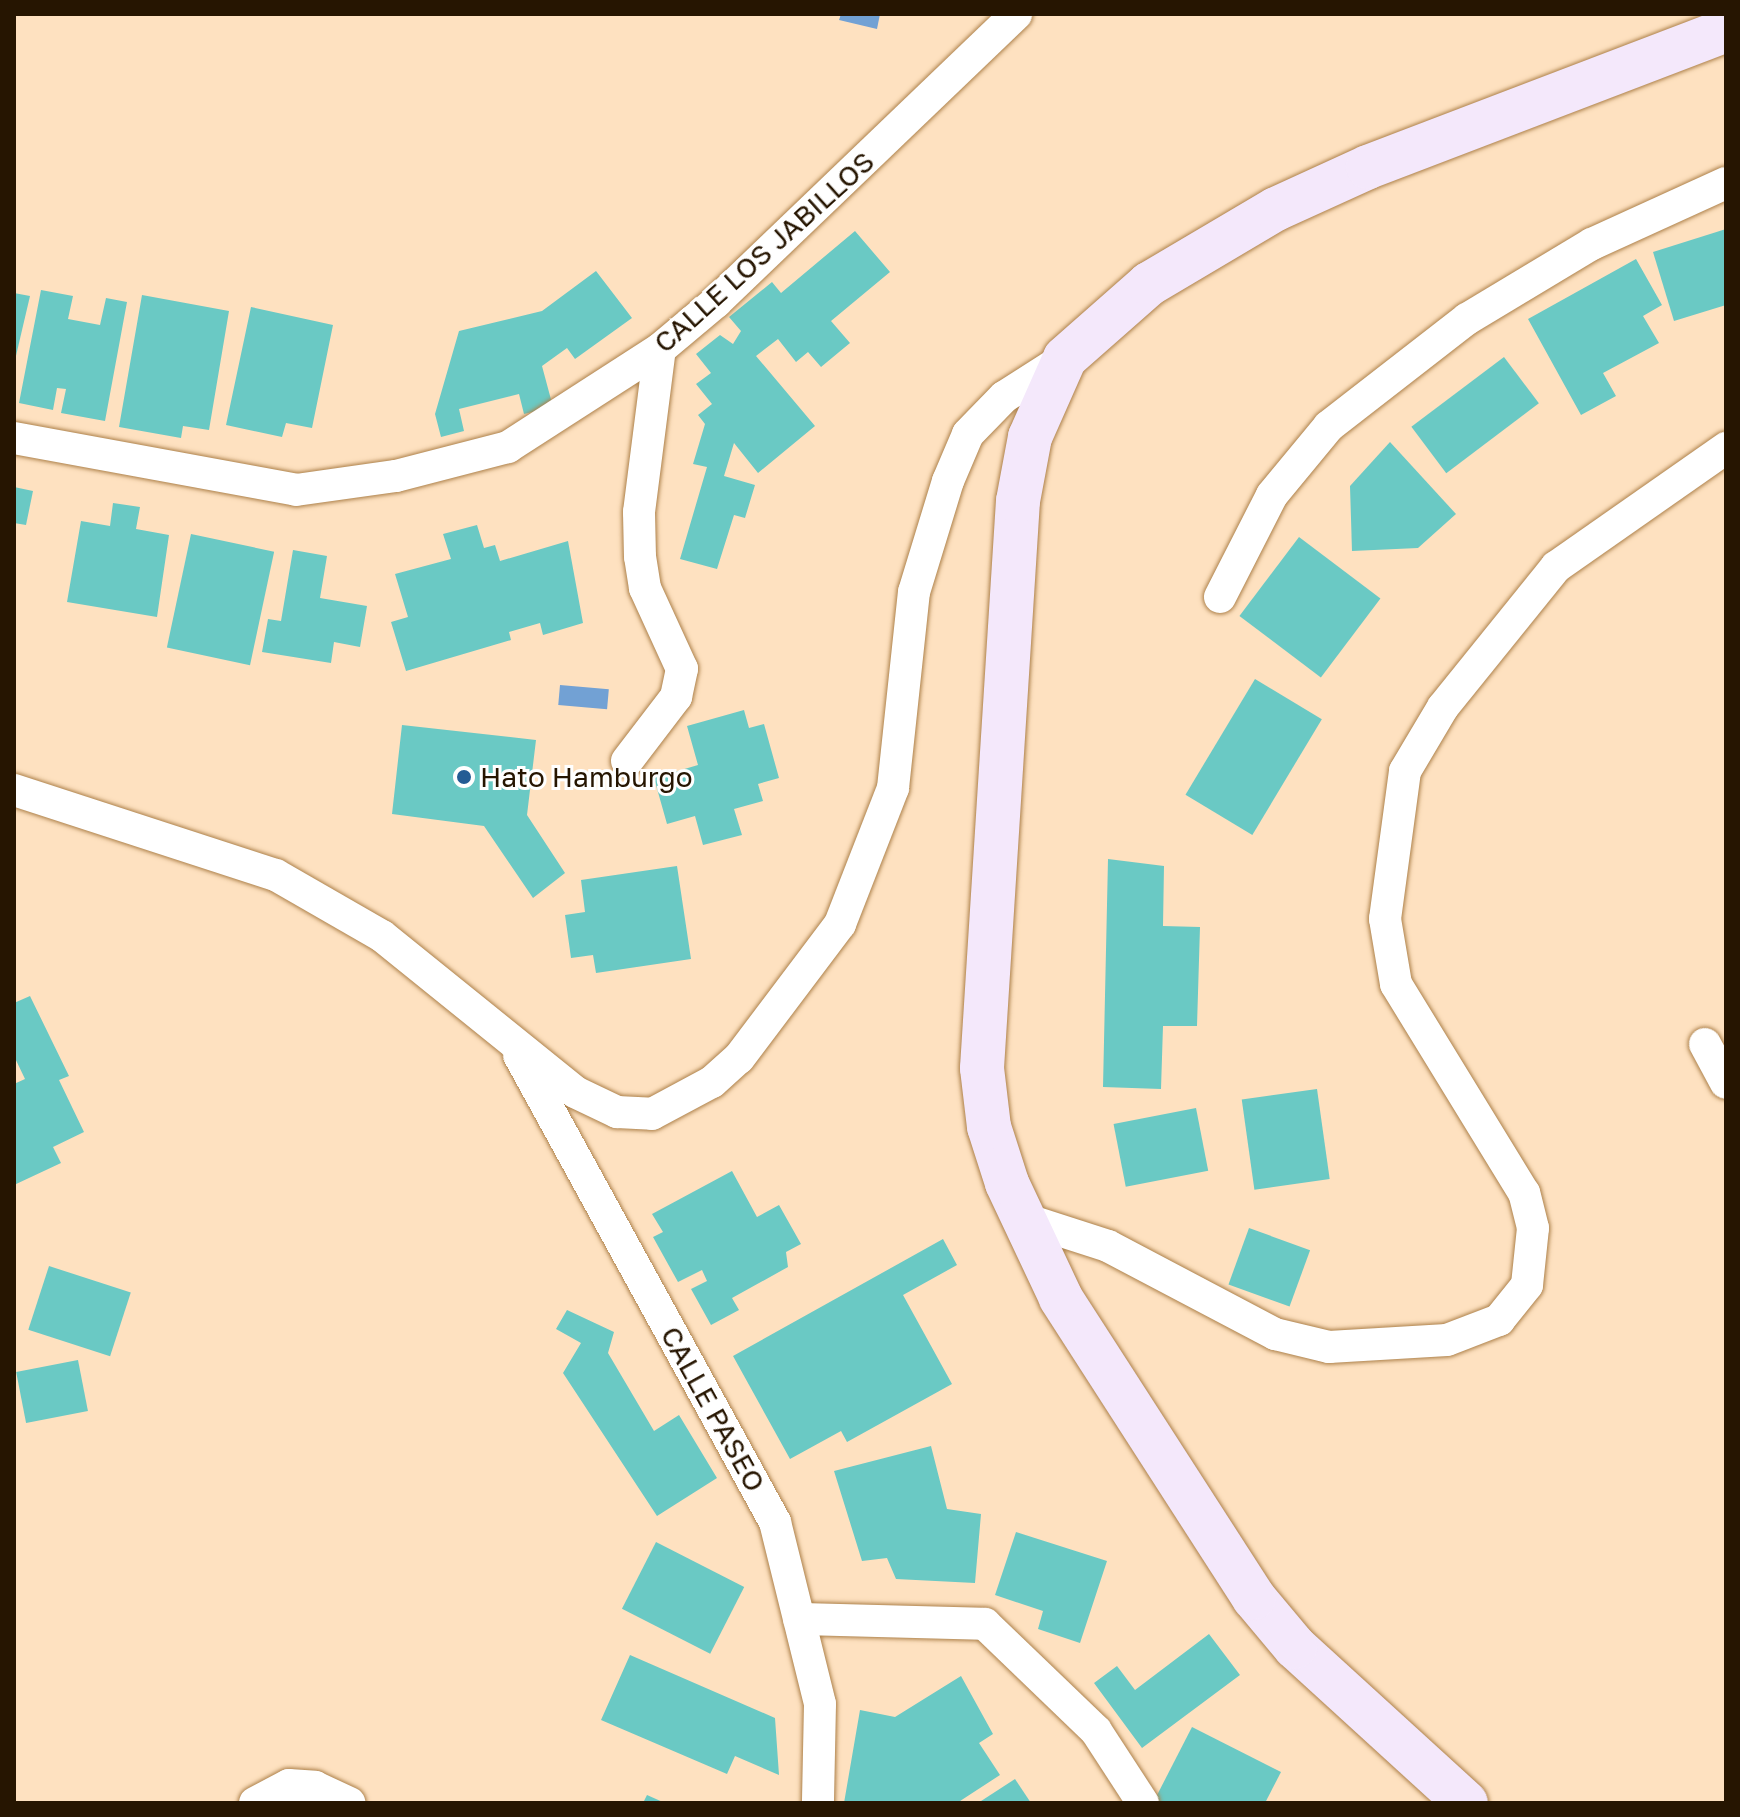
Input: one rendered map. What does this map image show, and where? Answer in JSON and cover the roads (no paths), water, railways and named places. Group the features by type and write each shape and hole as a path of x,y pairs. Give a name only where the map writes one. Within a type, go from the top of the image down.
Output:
{"street":[{"name":"CALLE LOS JABILLOS","path":"14,438 296,490 396,476 508,447 660,349 1016,14"},
{"path":"14,790 276,875 382,936 575,1092 617,1112 652,1114 672,1105 739,1058 840,924 877,844 900,739 914,592 968,434 1004,397 1065,358 1149,284 1276,209 1726,30"},
{"path":"1220,597 1272,495 1329,426 1467,319 1592,244 1726,183"},
{"path":"627,761 676,697 682,669 645,588 640,557 639,512 660,349"},
{"path":"1065,358 1030,437 1018,501 982,1068 989,1127 1021,1218 1098,1359 1254,1598 1295,1647 1466,1803"},
{"path":"1021,1218 1108,1246 1275,1334 1329,1347 1447,1340 1499,1320 1527,1285 1533,1228 1524,1193 1396,984 1385,919 1405,771 1443,707 1556,567 1726,448"},
{"path":"1705,1044 1726,1083"},
{"name":"CALLE PASEO","path":"514,1045 775,1522 820,1704 818,1803"},
{"path":"799,1619 985,1624 1096,1731 1143,1803"},
{"path":"255,1803 289,1785 315,1787 350,1803"}],"water":[{"path":"841,14 880,14 877,29 839,20"},
{"path":"560,685 609,689 607,709 558,705"}],"place":[{"name":"Hato Hamburgo","path":"464,777"}]}
